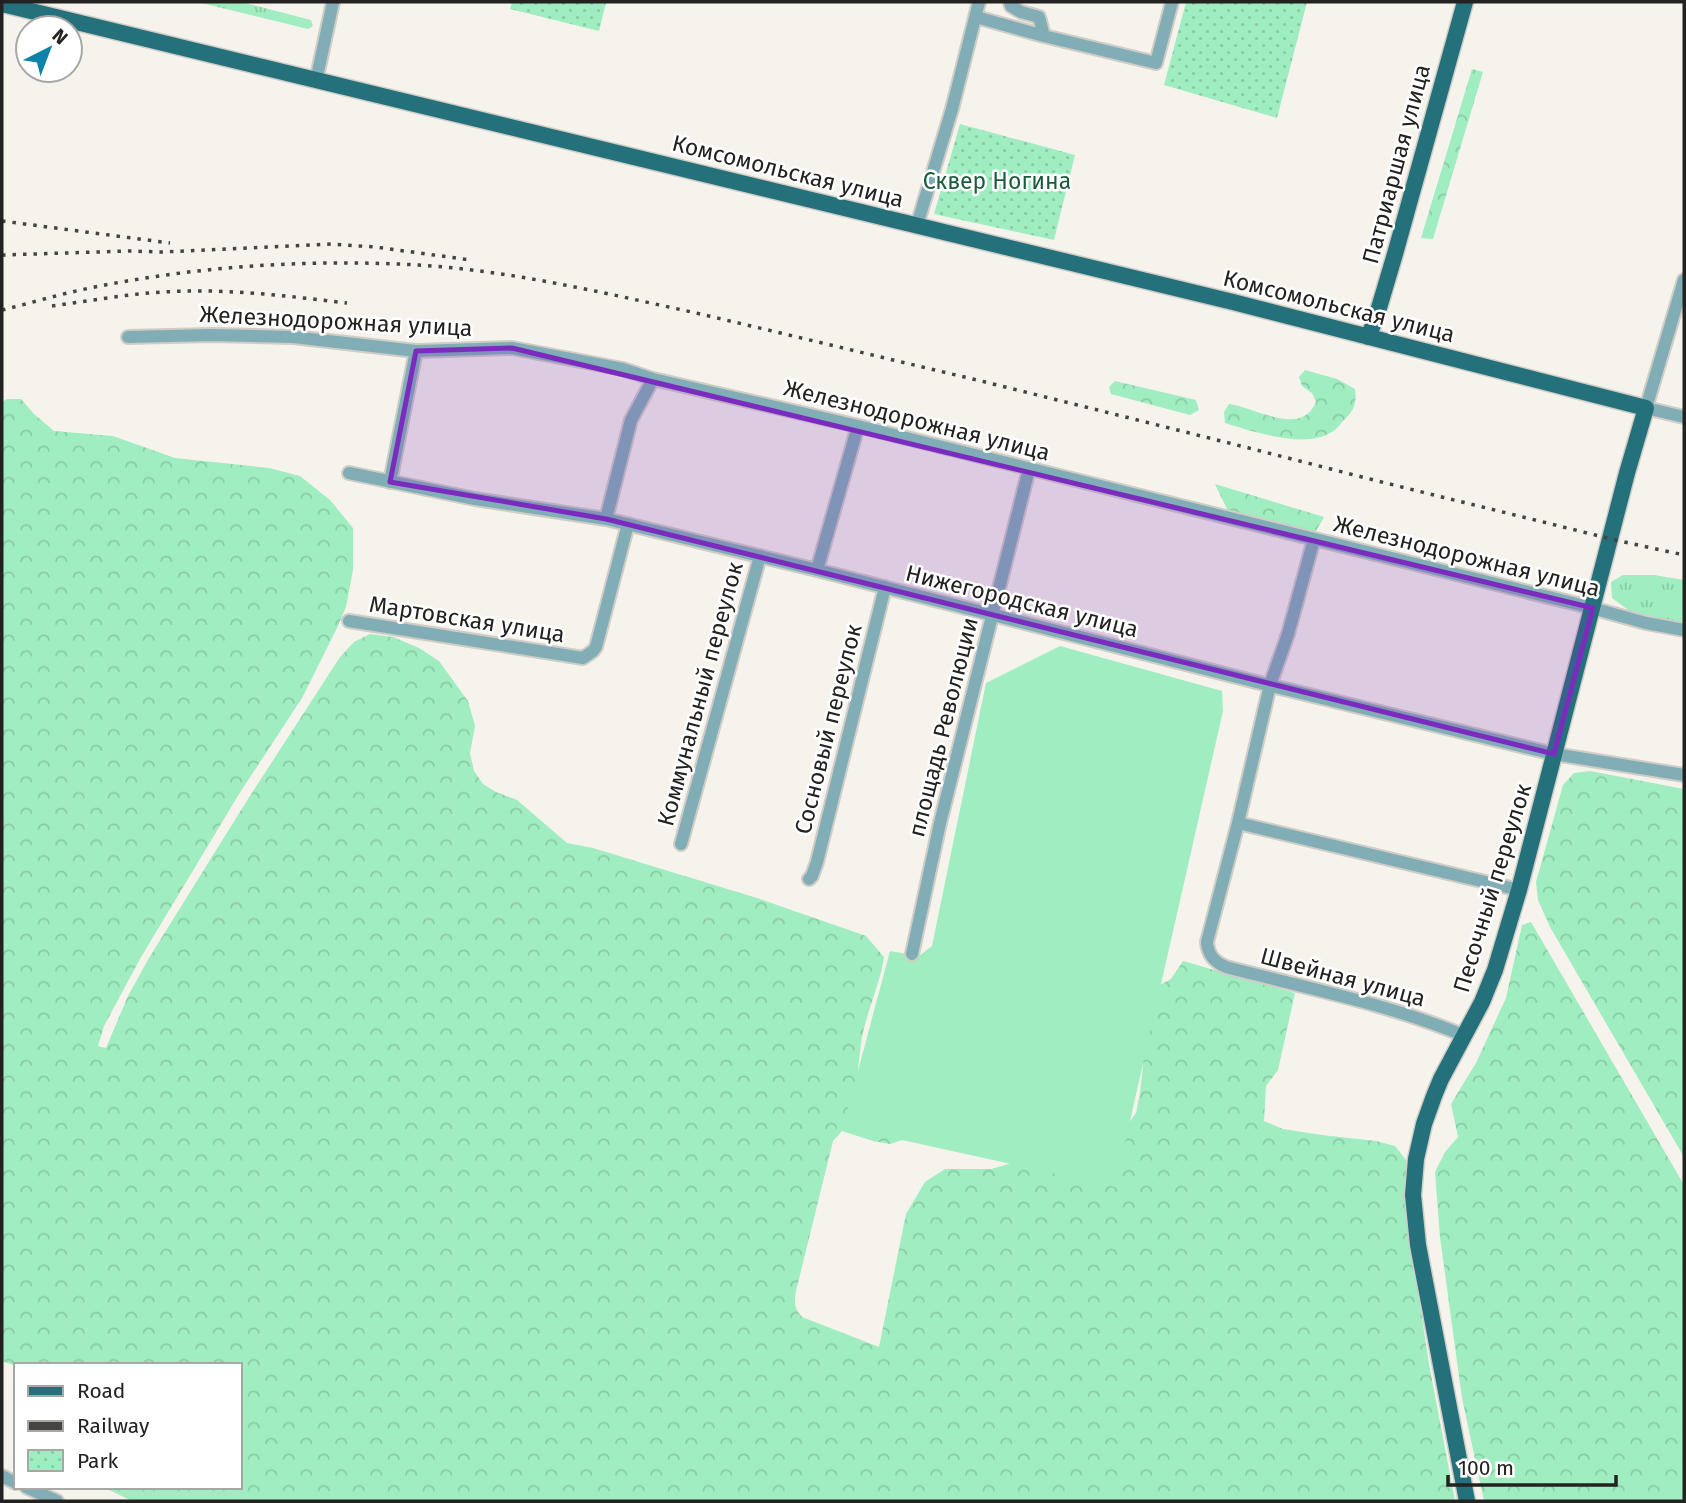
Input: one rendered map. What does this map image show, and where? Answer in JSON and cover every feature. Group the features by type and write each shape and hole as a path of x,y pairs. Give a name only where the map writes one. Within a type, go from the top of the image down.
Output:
{"main road":[{"name":"Патриаршая улица","path":"1368,337 1395,254 1465,2"},
{"name":"Комсомольская улица","path":"2,4 917,225 1646,408"},
{"name":"Песочный переулок","path":"1467,1501 1418,1245 1413,1195 1416,1159 1424,1124 1441,1079 1485,996 1495,970 1519,890 1646,408"}],"street":[{"path":"316,80 333,2"},
{"path":"917,225 952,109 979,2"},
{"path":"1010,2 1015,9 1039,17 1044,36"},
{"path":"976,17 1156,63 1172,2"},
{"path":"1646,408 1684,280"},
{"name":"Железнодорожная улица","path":"128,337 211,334 293,338 416,351 512,348 623,369 653,379 858,426 1684,631"},
{"path":"390,482 416,351"},
{"path":"606,519 631,420 653,379"},
{"name":"Комсомольская улица","path":"1646,408 1684,417"},
{"path":"817,570 858,426"},
{"name":"площадь Революции","path":"912,954 940,822 1029,469"},
{"name":"Нижегородская улица","path":"349,473 475,499 606,519 1554,754 1684,775"},
{"name":"Мартовская улица","path":"349,621 583,658 596,647 628,524"},
{"path":"1314,539 1288,634 1270,685 1238,823 1519,890"},
{"name":"Коммунальный переулок","path":"681,844 760,556"},
{"name":"Сосновый переулок","path":"809,880 817,862 885,587"},
{"name":"Швейная улица","path":"1238,823 1207,942 1211,957 1218,964 1396,1011 1465,1036"},
{"path":"30,1489 57,1501"}],"highlighted area":[{"path":"512,348 1593,608 1554,754 606,519 390,482 416,351"}],"green space":[{"path":"197,2 241,2 311,20 313,26 308,29"},
{"path":"512,2 606,3 599,31 510,9"},
{"path":"1186,2 1307,2 1277,118 1164,85"},
{"path":"1472,69 1483,72 1433,239 1421,238"},
{"name":"Сквер Ногина","path":"960,124 1075,155 1054,240 934,214"},
{"path":"1305,370 1337,379 1355,389 1356,399 1352,411 1334,431 1319,437 1292,439 1225,423 1224,412 1229,404 1277,418 1300,418 1309,413 1316,402 1312,393 1302,386 1299,377"},
{"path":"1115,381 1196,400 1199,410 1190,415 1111,394 1109,387"},
{"path":"7,399 21,399 54,431 113,436 175,458 269,468 300,476 330,500 353,528 353,570 346,607 337,628 302,698 239,794 141,957 104,1026 98,1046 106,1048 128,996 149,958 340,657 354,642 370,634 393,637 419,648 439,661 468,701 475,726 470,753 474,771 483,784 517,800 567,843 593,848 757,898 866,936 884,957 864,1027 858,1070 908,1138 890,1144 842,1131 833,1141 796,1291 795,1305 802,1317 879,1347 906,1214 925,1182 945,1169 991,1169 1123,1131 1136,1113 1140,1093 1143,1066 1141,1016 1158,986 1171,979 1183,961 1295,993 1278,1070 1266,1086 1264,1121 1283,1129 1395,1146 1406,1160 1408,1226 1429,1364 1455,1501 132,1501 107,1489 242,1489 242,1363 14,1363 14,1365 2,1361 2,402"},
{"path":"1215,484 1324,517 1313,536 1229,513"},
{"path":"1623,575 1654,575 1684,580 1684,623 1635,615 1612,598 1611,582"},
{"path":"1060,646 1222,691 1223,711 1115,1187 843,1127 890,951 919,956 932,946 986,683"},
{"path":"1590,771 1684,789 1684,1157 1550,927 1538,900 1536,882 1563,785 1574,773"},
{"path":"1531,922 1684,1185 1684,1501 1484,1501 1462,1398 1440,1237 1435,1172 1445,1152 1458,1137 1451,1104 1476,1063 1506,998 1522,925"}],"railway":[{"path":"2,221 170,243"},
{"path":"2,255 162,252 331,244 471,260"},
{"path":"2,310 130,280 212,269 378,263 489,272 731,321 1684,555"},
{"path":"52,306 136,294 187,291 256,293 347,303"}]}
